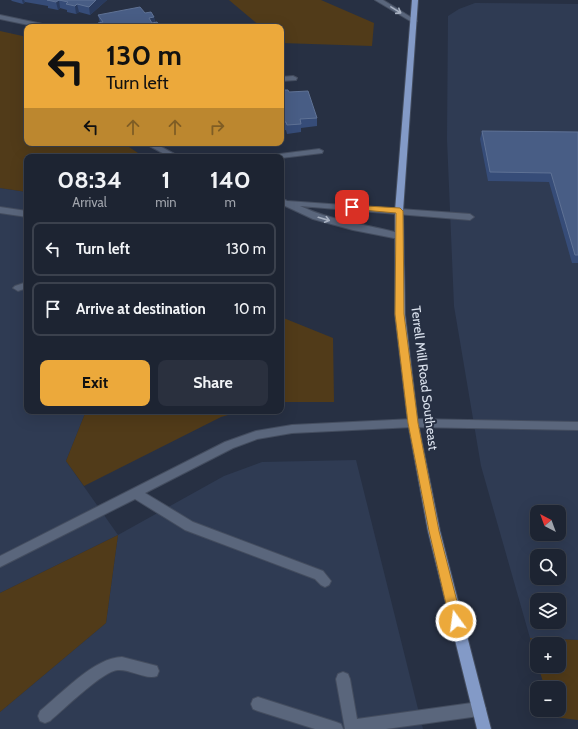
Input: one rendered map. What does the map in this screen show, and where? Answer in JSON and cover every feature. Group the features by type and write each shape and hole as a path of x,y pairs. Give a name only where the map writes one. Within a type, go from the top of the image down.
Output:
{"main road":[{"name":"Terrell Mill Road Southeast","path":"416,0 400,211 400,314 413,423 434,531 484,729"}],"street":[{"path":"378,0 414,21"},
{"path":"0,17 33,24"},
{"path":"284,79 293,78"},
{"path":"154,146 170,154"},
{"path":"284,155 319,151"},
{"path":"285,202 470,217"},
{"path":"285,202 316,217 353,227 400,236"},
{"path":"0,210 24,214"},
{"path":"0,562 229,444 256,435 292,429 413,423 578,426"},
{"path":"135,493 189,526 319,575 325,581"},
{"path":"45,716 99,672 112,664 122,664 152,671"},
{"path":"343,679 352,728 479,709"},
{"path":"258,704 336,729"}],"shaded area":[{"path":"229,0 321,0 374,23 372,46 284,43 284,24 257,24"},
{"path":"475,3 578,4 578,640 566,640 566,637 530,638 481,466 454,306 447,139 448,16 459,9"},
{"path":"0,31 24,36 24,146 128,146 140,154 24,154 24,192 0,188"},
{"path":"0,188 24,192 24,414 85,414 66,461 118,535 0,593"},
{"path":"284,318 333,338 334,402 284,402"},
{"path":"85,414 232,414 221,417 84,486 66,461"},
{"path":"356,460 423,729 0,729 0,712 106,623 118,535 224,476 262,462"},
{"path":"118,535 106,623 0,712 0,593"},
{"path":"566,640 578,640 578,720 554,717 566,717 566,681 543,681 540,673 566,673"}],"building":[{"path":"47,0 59,0 56,2"},
{"path":"59,0 96,0 89,7 77,4 75,6 66,4 68,2"},
{"path":"140,7 145,13 151,12 154,17 149,18 152,23 157,22 158,24 98,24 103,22 98,15"},
{"path":"284,90 288,90 289,92 308,91 317,118 300,119 301,124 287,125 286,122 284,122"},
{"path":"482,131 578,132 578,255 575,255 551,173 490,172"}],"route":[{"path":"352,207 400,211 400,314 413,423 434,531 456,621"}]}
